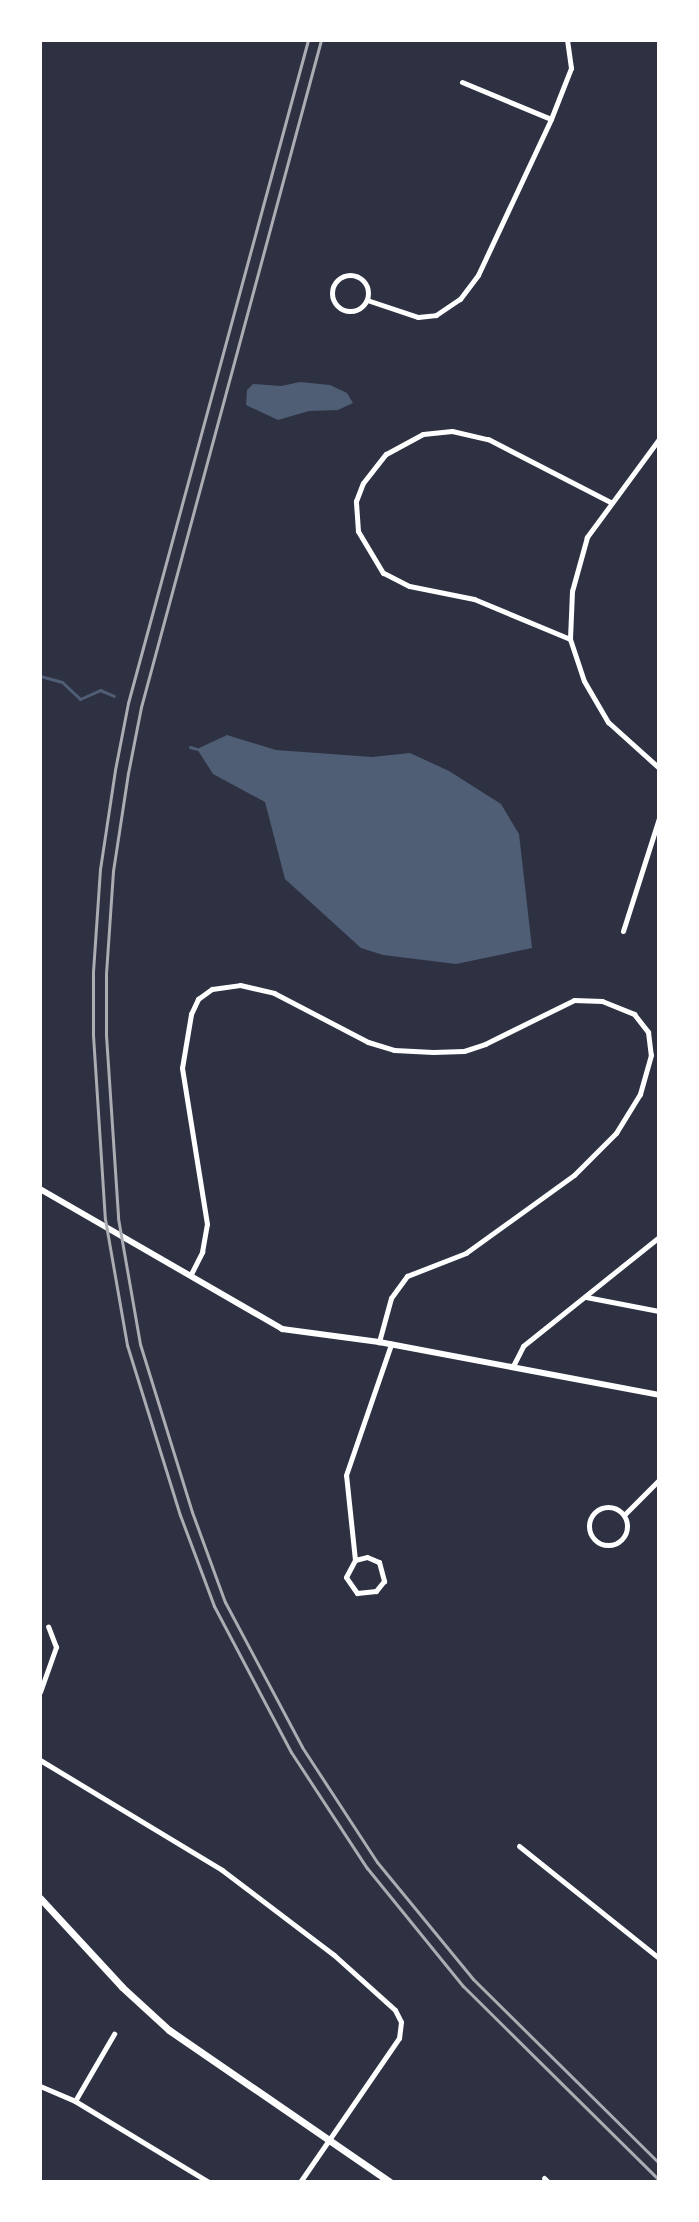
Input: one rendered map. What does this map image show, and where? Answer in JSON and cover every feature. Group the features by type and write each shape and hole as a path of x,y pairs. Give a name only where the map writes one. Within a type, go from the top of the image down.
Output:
{"main road":[{"path":"40,1898 122,1987 169,2030 390,2182"}],"street":[{"path":"367,300 418,317 436,315 460,299 478,275 551,119 571,68 567,40"},
{"path":"462,82 551,119"},
{"path":"343,276 357,276 367,286 367,300 357,310 343,309 334,300 334,286 343,276"},
{"path":"570,639 474,599 409,586 383,573 358,531 356,501 374,467 393,449 423,434 452,431 488,439 610,502"},
{"path":"659,439 587,537 578,563 570,639 584,681 608,722 659,768"},
{"path":"623,931 659,818"},
{"path":"191,1274 202,1252 207,1224 182,1068 191,1014 198,999 212,989 240,985 274,993 368,1042 394,1050 464,1051 485,1044 574,1000 614,1003 634,1014 648,1032 651,1055 640,1094 616,1133 574,1175 466,1253 407,1276 391,1298 379,1342"},
{"path":"40,1189 282,1329 391,1344 659,1395"},
{"path":"513,1366 523,1346 659,1237"},
{"path":"585,1297 659,1311"},
{"path":"355,1560 367,1557 379,1562 384,1581 376,1591 363,1595 352,1589 346,1577 355,1560 346,1475 391,1344"},
{"path":"624,1515 659,1480"},
{"path":"606,1507 624,1515 626,1534 617,1544 604,1545 593,1538 589,1525 595,1513 606,1507"},
{"path":"40,1692 56,1647 48,1626"},
{"path":"40,1760 222,1870 334,1955 395,2010 401,2022 399,2038 300,2182"},
{"path":"519,1846 659,1958"},
{"path":"75,2101 114,2034"},
{"path":"40,2086 75,2101 209,2182"}],"water":[{"path":"300,382 330,385 347,393 353,403 338,410 309,411 278,420 246,405 247,390 253,384 281,386"},
{"path":"227,735 276,750 372,757 410,753 449,771 501,804 519,834 532,948 456,964 383,955 361,948 285,879 265,802 213,774 197,749"}],"waterway":[{"path":"40,676 62,682 80,699 100,690 114,696"},
{"path":"190,747 197,749"}],"railway":[{"path":"308,40 128,703 115,770 100,869 93,973 93,1035 105,1219 127,1345 180,1515 214,1606 291,1752 367,1868 463,1986 659,2180"},
{"path":"321,40 141,707 128,773 113,871 106,974 106,1035 118,1218 140,1344 192,1512 225,1602 302,1747 377,1862 473,1979 659,2163"}]}
